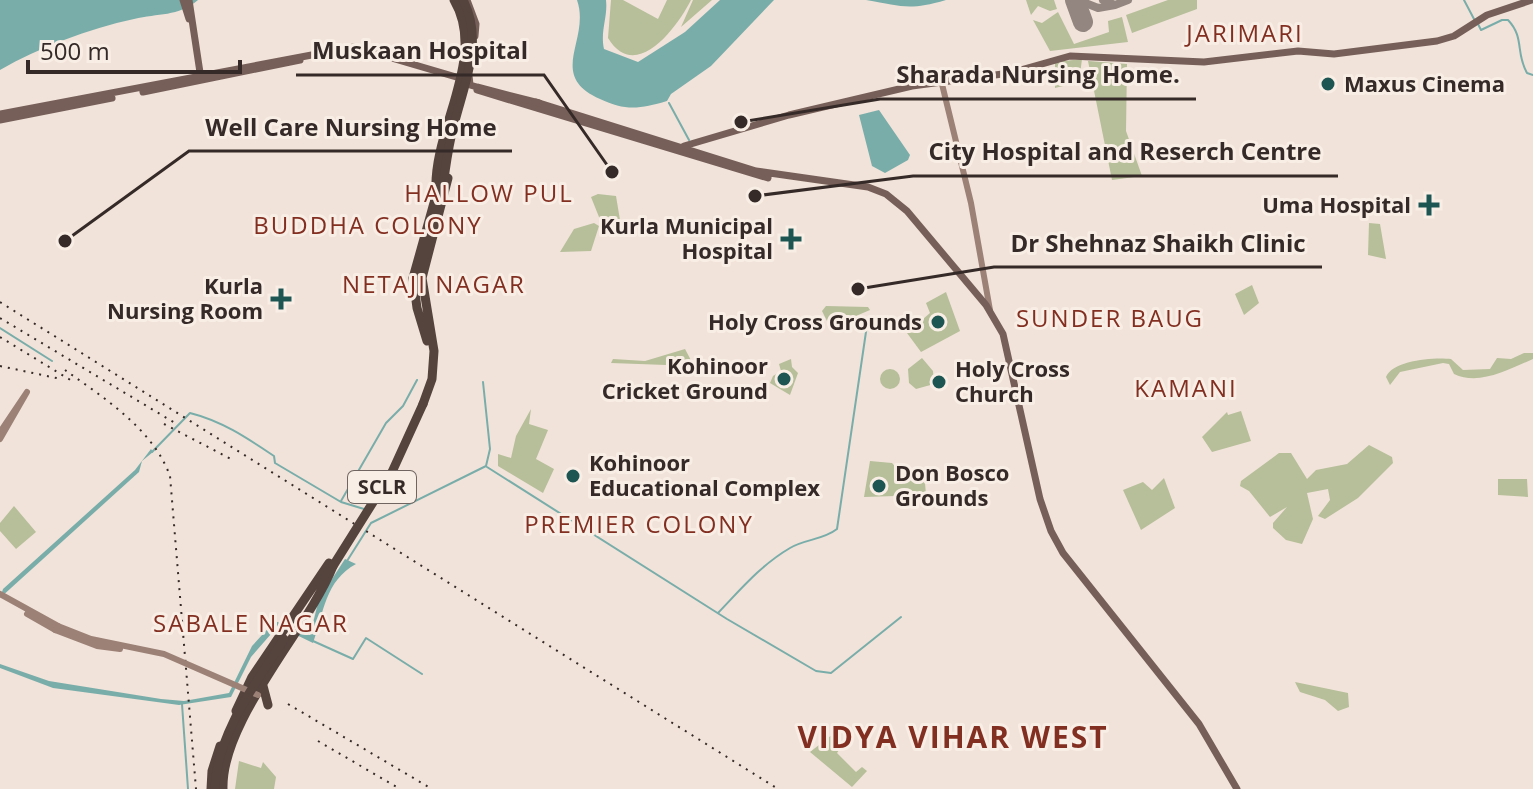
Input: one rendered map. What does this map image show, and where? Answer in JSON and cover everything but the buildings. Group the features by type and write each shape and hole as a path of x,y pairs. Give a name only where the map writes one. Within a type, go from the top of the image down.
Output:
{"highway":[{"path":"462,0 478,25 476,41"},
{"path":"439,197 458,121 465,27 462,0"},
{"name":"SCLR","path":"217,789 221,763 247,705 331,565 392,472 434,364 432,329 422,278 450,139 476,41 471,17 462,0"},
{"name":"SCLR","path":"441,185 470,40 462,0"},
{"path":"465,27 478,25"},
{"path":"439,197 448,118 460,80"},
{"path":"448,118 458,121"},
{"name":"SCLR","path":"421,404 429,351 417,308 413,278 439,197"},
{"path":"217,789 214,761 244,689 331,565"},
{"path":"217,789 225,763 247,716 331,565"},
{"path":"239,703 238,692 232,682 252,677"},
{"path":"247,716 257,706 267,706 259,693"}],"main road":[{"path":"183,0 201,78"},
{"path":"189,0 189,16"},
{"path":"0,117 354,47 681,150 789,115 941,80 1010,73 1070,56 1185,63 1296,52 1334,57 1420,48 1455,38 1477,23 1532,1"},
{"path":"476,41 470,85 539,103"},
{"path":"460,80 756,171 868,187 886,194 907,211 989,312"},
{"path":"941,80 971,203 989,312 1004,348 1040,511 1063,556 1172,691 1235,789"},
{"path":"0,432 27,391 0,439"},
{"path":"1,597 56,628 91,639 164,654 259,693"}],"green space":[{"path":"611,0 623,0 658,19 667,0 691,0 666,36 643,53 631,55 619,51 608,38"},
{"path":"693,0 712,0 681,27"},
{"path":"1026,0 1054,0 1057,9 1050,11 1038,6 1031,15"},
{"path":"1168,0 1197,0 1197,9 1132,33 1126,15"},
{"path":"1058,12 1074,44 1109,32 1108,21 1122,17 1128,42 1050,51 1033,20 1042,23"},
{"path":"1082,59 1079,82 1055,88 1055,62"},
{"path":"1088,61 1127,64 1126,131 1142,176 1112,180"},
{"path":"598,194 616,196 621,226 611,230 601,222 591,197"},
{"path":"594,223 599,226 591,251 560,252 574,229"},
{"path":"1369,223 1380,224 1386,259 1368,255"},
{"path":"1252,285 1259,303 1244,315 1235,294"},
{"name":"Holy Cross Grounds","path":"946,292 960,331 921,352 907,333 930,313 926,303"},
{"path":"826,306 868,307 870,310 830,327 822,311"},
{"path":"685,349 694,366 611,363 613,359 645,361"},
{"path":"1533,353 1533,359 1484,377 1454,374 1449,364 1443,363 1400,372 1390,385 1386,377 1397,367 1415,361 1451,359 1463,370 1490,369 1497,358 1511,359"},
{"path":"922,358 933,371 934,384 916,389 909,383 908,369"},
{"name":"Kohinoor Cricket Ground","path":"791,359 792,367 798,373 790,395 770,383 773,376 781,371 779,364"},
{"path":"890,369 897,372 900,379 897,386 890,389 883,386 880,379 883,372"},
{"path":"531,409 529,424 548,430 536,459 554,469 543,493 498,466 498,454 511,458 516,436"},
{"path":"1241,411 1251,441 1212,452 1202,437 1227,412 1228,415"},
{"path":"1369,445 1392,457 1393,463 1358,498 1325,519 1318,516 1330,500 1328,489 1307,493 1313,519 1302,544 1286,540 1273,528 1273,523 1287,507 1270,517 1249,491 1240,486 1241,481 1279,453 1291,453 1307,479 1316,470 1347,464"},
{"name":"Don Bosco Grounds","path":"870,461 892,463 903,475 924,471 926,495 864,497"},
{"path":"1164,478 1175,508 1141,530 1123,490 1143,482 1152,490"},
{"path":"1498,479 1527,479 1528,497 1498,495"},
{"path":"14,506 36,532 16,549 0,531 0,523"},
{"path":"1295,682 1348,693 1349,707 1338,711 1325,700 1300,692"},
{"path":"833,734 843,744 837,753 856,772 862,767 867,771 852,787 810,752"},
{"path":"239,761 261,768 263,762 276,777 274,789 235,789"}],"water":[{"path":"0,0 198,0 175,12 82,33 0,70"},
{"path":"577,0 606,0 604,49 638,62 685,32 720,0 774,0 711,66 671,94 667,101 633,108 600,99 584,89 576,79 573,68 580,15"},
{"path":"866,0 946,0 897,6"},
{"path":"879,110 910,155 908,160 885,173 872,166 859,115"},
{"path":"151,449 153,452 142,461 139,472 0,598 3,589 135,470"},
{"path":"345,559 356,564 332,588 313,643 278,626 251,657 231,697 179,705 53,688 0,668 0,664 49,681 161,699 184,701 229,693 252,646 275,621 310,635 319,599"}],"waterway":[{"path":"1464,0 1474,19"},
{"path":"1478,24 1481,30 1508,20 1516,33 1523,65 1527,73 1533,75"},
{"path":"669,103 689,140"},
{"path":"718,613 770,562 796,545 837,529 867,325"},
{"path":"0,328 52,361"},
{"path":"341,501 386,423 403,406 417,380"},
{"path":"347,561 371,523 486,466 490,449 483,382"},
{"path":"152,452 190,413 234,431 274,456 275,463 341,502 364,509"},
{"path":"487,467 727,619 816,671 831,673 901,617"},
{"path":"313,641 353,659 366,638 422,674"},
{"path":"182,704 188,789"}],"taxiway":[{"path":"1078,0 1098,8 1115,5"},
{"path":"1103,0 1115,5 1128,0"}],"runway":[{"path":"1075,0 1083,22"}],"railway":[{"path":"0,302 778,789"},
{"path":"0,318 175,423"},
{"path":"0,337 72,381"},
{"path":"0,366 61,379"},
{"path":"65,370 111,403 140,429 162,459 170,476 196,789"},
{"path":"164,424 231,459"},
{"path":"288,704 432,789"},
{"path":"318,741 400,789"}],"place":[{"name":"Maxus Cinema","path":"1328,84"},
{"name":"Sharada Nursing Home.","path":"741,122"},
{"name":"Muskaan Hospital","path":"612,172"},
{"name":"City Hospital and Reserch Centre","path":"755,196"},
{"name":"Uma Hospital","path":"1429,205"},
{"name":"Kurla Municipal Hospital","path":"791,239"},
{"name":"Well Care Nursing Home","path":"65,241"},
{"name":"Dr Shehnaz Shaikh Clinic","path":"858,289"},
{"name":"Kurla Nursing Room","path":"281,299"},
{"name":"Holy Cross Grounds","path":"938,322"},
{"name":"Kohinoor Cricket Ground","path":"784,379"},
{"name":"Holy Cross Church","path":"939,382"},
{"name":"Kohinoor Educational Complex","path":"573,476"},
{"name":"Don Bosco Grounds","path":"879,486"}],"district":[{"name":"JARIMARI","path":"1245,34"},
{"name":"HALLOW PUL","path":"489,194"},
{"name":"BUDDHA COLONY","path":"368,226"},
{"name":"NETAJI NAGAR","path":"434,285"},
{"name":"SUNDER BAUG","path":"1110,319"},
{"name":"KAMANI","path":"1186,389"},
{"name":"PREMIER COLONY","path":"639,525"},
{"name":"SABALE NAGAR","path":"251,624"},
{"name":"VIDYA VIHAR WEST","path":"953,738"}]}
